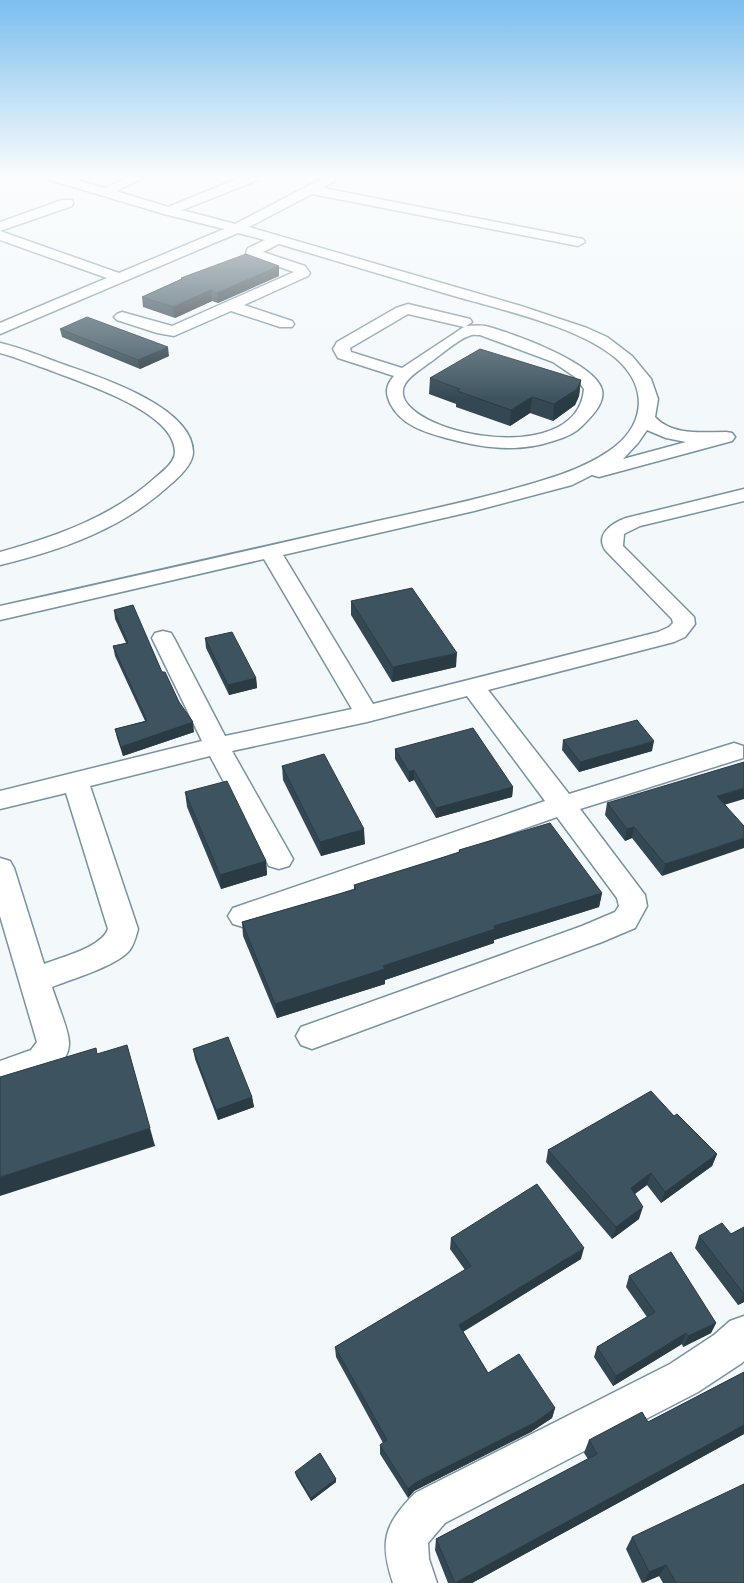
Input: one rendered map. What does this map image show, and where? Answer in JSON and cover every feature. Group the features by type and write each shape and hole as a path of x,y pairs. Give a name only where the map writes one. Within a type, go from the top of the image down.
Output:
{"street":[{"path":"44,251 120,278"},
{"path":"0,329 183,251"},
{"path":"122,317 163,330 174,331 303,273 300,269 253,254 253,251"},
{"path":"314,251 516,309 582,331 601,340 626,359 643,379 649,399 646,418 632,439 616,455 565,481"},
{"path":"405,374 344,355 341,349 344,345 401,311 408,309 471,328 560,359 581,373 594,389 592,403 575,423 557,434 536,441 504,444 476,442 430,428 412,418 401,406 395,395 396,384 405,374 471,328 495,304"},
{"path":"232,306 286,324"},
{"path":"471,328 516,309"},
{"path":"0,348 109,388 143,404 159,414 182,439 184,452 178,466 158,486 131,507 98,526 42,548 0,559"},
{"path":"646,418 659,430 669,434 684,437 735,436"},
{"path":"632,439 653,443 735,436"},
{"path":"0,613 467,507 735,436"},
{"path":"0,800 76,783 217,746 367,714 666,637 677,632 684,624 682,617 674,606 613,547 614,533 620,527 633,522 744,495"},
{"path":"270,552 367,714"},
{"path":"163,638 217,746 279,859"},
{"path":"312,1036 592,934 625,920 633,906 631,895 474,687"},
{"path":"243,916 562,805 734,752"},
{"path":"35,981 107,952 119,942 122,929 76,783"},
{"path":"0,868 53,1042 52,1052 42,1060 0,1075"},
{"path":"415,1583 405,1553 405,1540 413,1524 430,1508 684,1378 728,1349 744,1335"}],"building":[{"path":"246,254 279,266 217,293 211,290 173,307 142,297 181,278"},
{"path":"87,317 168,347 138,360 60,329"},
{"path":"480,349 581,380 577,389 554,404 532,397 511,410 457,391 460,389 430,378"},
{"path":"412,588 457,653 393,667 351,601"},
{"path":"133,605 162,672 165,672 179,702 193,722 121,747 115,729 147,721 113,646 128,643 114,610"},
{"path":"232,632 256,678 228,685 205,638"},
{"path":"637,720 654,741 580,762 563,740"},
{"path":"473,728 513,787 436,808 414,770 409,772 395,749"},
{"path":"324,754 364,829 320,842 282,766"},
{"path":"744,762 744,788 717,796 744,826 744,838 665,864 634,827 627,829 607,803"},
{"path":"227,781 266,861 220,875 185,792"},
{"path":"550,823 602,893 494,926 495,929 383,966 385,969 275,1004 242,922 356,889 354,885 460,852 459,850"},
{"path":"228,1037 252,1097 216,1110 193,1049"},
{"path":"127,1045 150,1128 0,1177 0,1077 96,1048 97,1054"},
{"path":"651,1091 674,1116 677,1114 717,1154 665,1192 651,1173 631,1188 643,1207 616,1227 548,1150"},
{"path":"537,1184 584,1248 459,1325 488,1373 519,1354 555,1408 534,1423 415,1483 408,1489 380,1445 387,1440 335,1347 471,1266 451,1238"},
{"path":"722,1223 731,1234 744,1227 744,1294 699,1236"},
{"path":"671,1252 716,1323 688,1336 686,1333 616,1376 597,1347 655,1312 629,1276"},
{"path":"744,1372 744,1425 455,1583 436,1539 597,1454 589,1440 642,1412 648,1422"},
{"path":"320,1453 336,1479 311,1498 295,1472"},
{"path":"744,1484 744,1583 676,1583 666,1565 649,1572 632,1537"}]}
